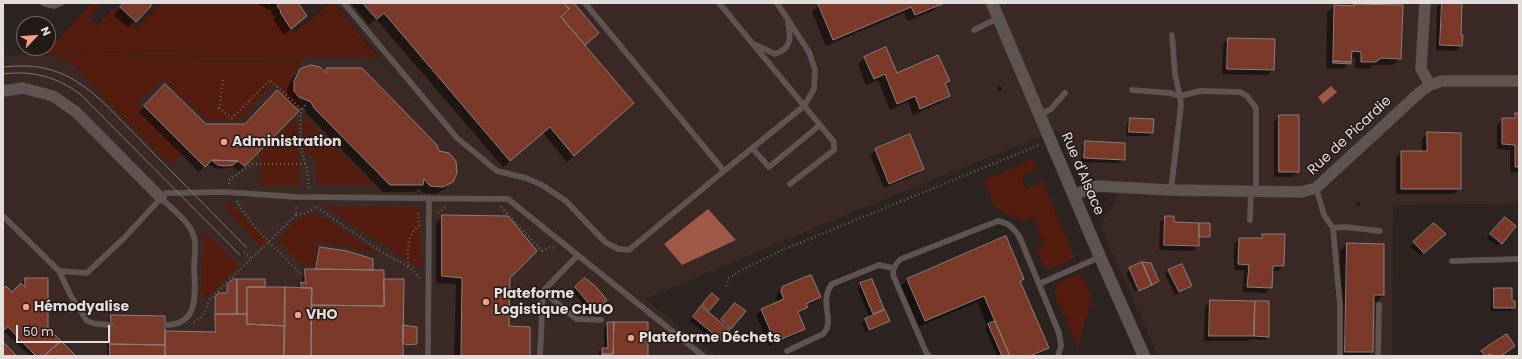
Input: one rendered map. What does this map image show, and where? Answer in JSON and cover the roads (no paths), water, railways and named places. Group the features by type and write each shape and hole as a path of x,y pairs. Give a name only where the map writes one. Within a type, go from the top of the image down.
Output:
{"street":[{"name":"Rue d'Alsace","path":"992,3 1100,257 1144,356"},
{"path":"1425,3 1422,69 1430,85"},
{"name":"Rue de Picardie","path":"1074,195 1098,186 1171,190 1301,192 1316,188 1419,93 1430,85 1442,81 1519,81"},
{"path":"3,91 23,88 53,96 80,116 161,198"}],"lane":[{"path":"43,3 54,6 61,3"},
{"path":"344,3 457,138 497,171 526,178 542,184 566,201 604,242 618,249 629,250 804,106 814,89 815,70 810,52 777,3"},
{"path":"585,3 724,171"},
{"path":"719,3 834,142 834,150 790,184"},
{"path":"974,30 999,18"},
{"path":"754,44 775,54 783,51 788,45 791,37 788,20"},
{"path":"1171,190 1181,105 1175,74 1172,35"},
{"path":"1132,90 1170,93 1180,96 1200,91 1240,92 1253,102 1256,108 1253,191 1250,220"},
{"path":"1040,114 1051,109 1065,93"},
{"path":"752,148 769,167 820,125"},
{"path":"1316,188 1324,215 1333,228 1340,305 1340,356"},
{"path":"59,271 87,272 126,236 161,198 169,193 199,192 297,197 508,199 703,356"},
{"path":"161,198 189,226 194,238 195,297 193,310 183,322 165,326"},
{"path":"428,356 429,198"},
{"path":"3,216 59,271 87,321 96,324 111,324"},
{"path":"929,356 892,275 896,262 998,221 1007,223 1015,230 1020,238 1059,333 1061,346 1058,356"},
{"path":"1333,228 1345,227 1380,231"},
{"path":"540,356 543,291 578,255"},
{"path":"1039,284 1100,257"},
{"path":"1452,261 1519,259"},
{"path":"787,350 823,334 827,330 828,323 825,302 828,290 832,284 879,265 893,268"},
{"path":"543,291 576,319 600,320"},
{"path":"1378,305 1378,356"}],"tram line":[{"path":"3,67 33,66 58,72 82,85 105,104 246,247"},
{"path":"3,74 24,73 44,76 62,83 80,94 240,255"}],"place":[{"name":"Administration","path":"224,142"},
{"name":"Plateforme Logistique CHUO","path":"486,302"},
{"name":"Hémodyalise","path":"26,307"},
{"name":"VHO","path":"298,315"},
{"name":"Plateforme Déchets","path":"631,338"}]}
